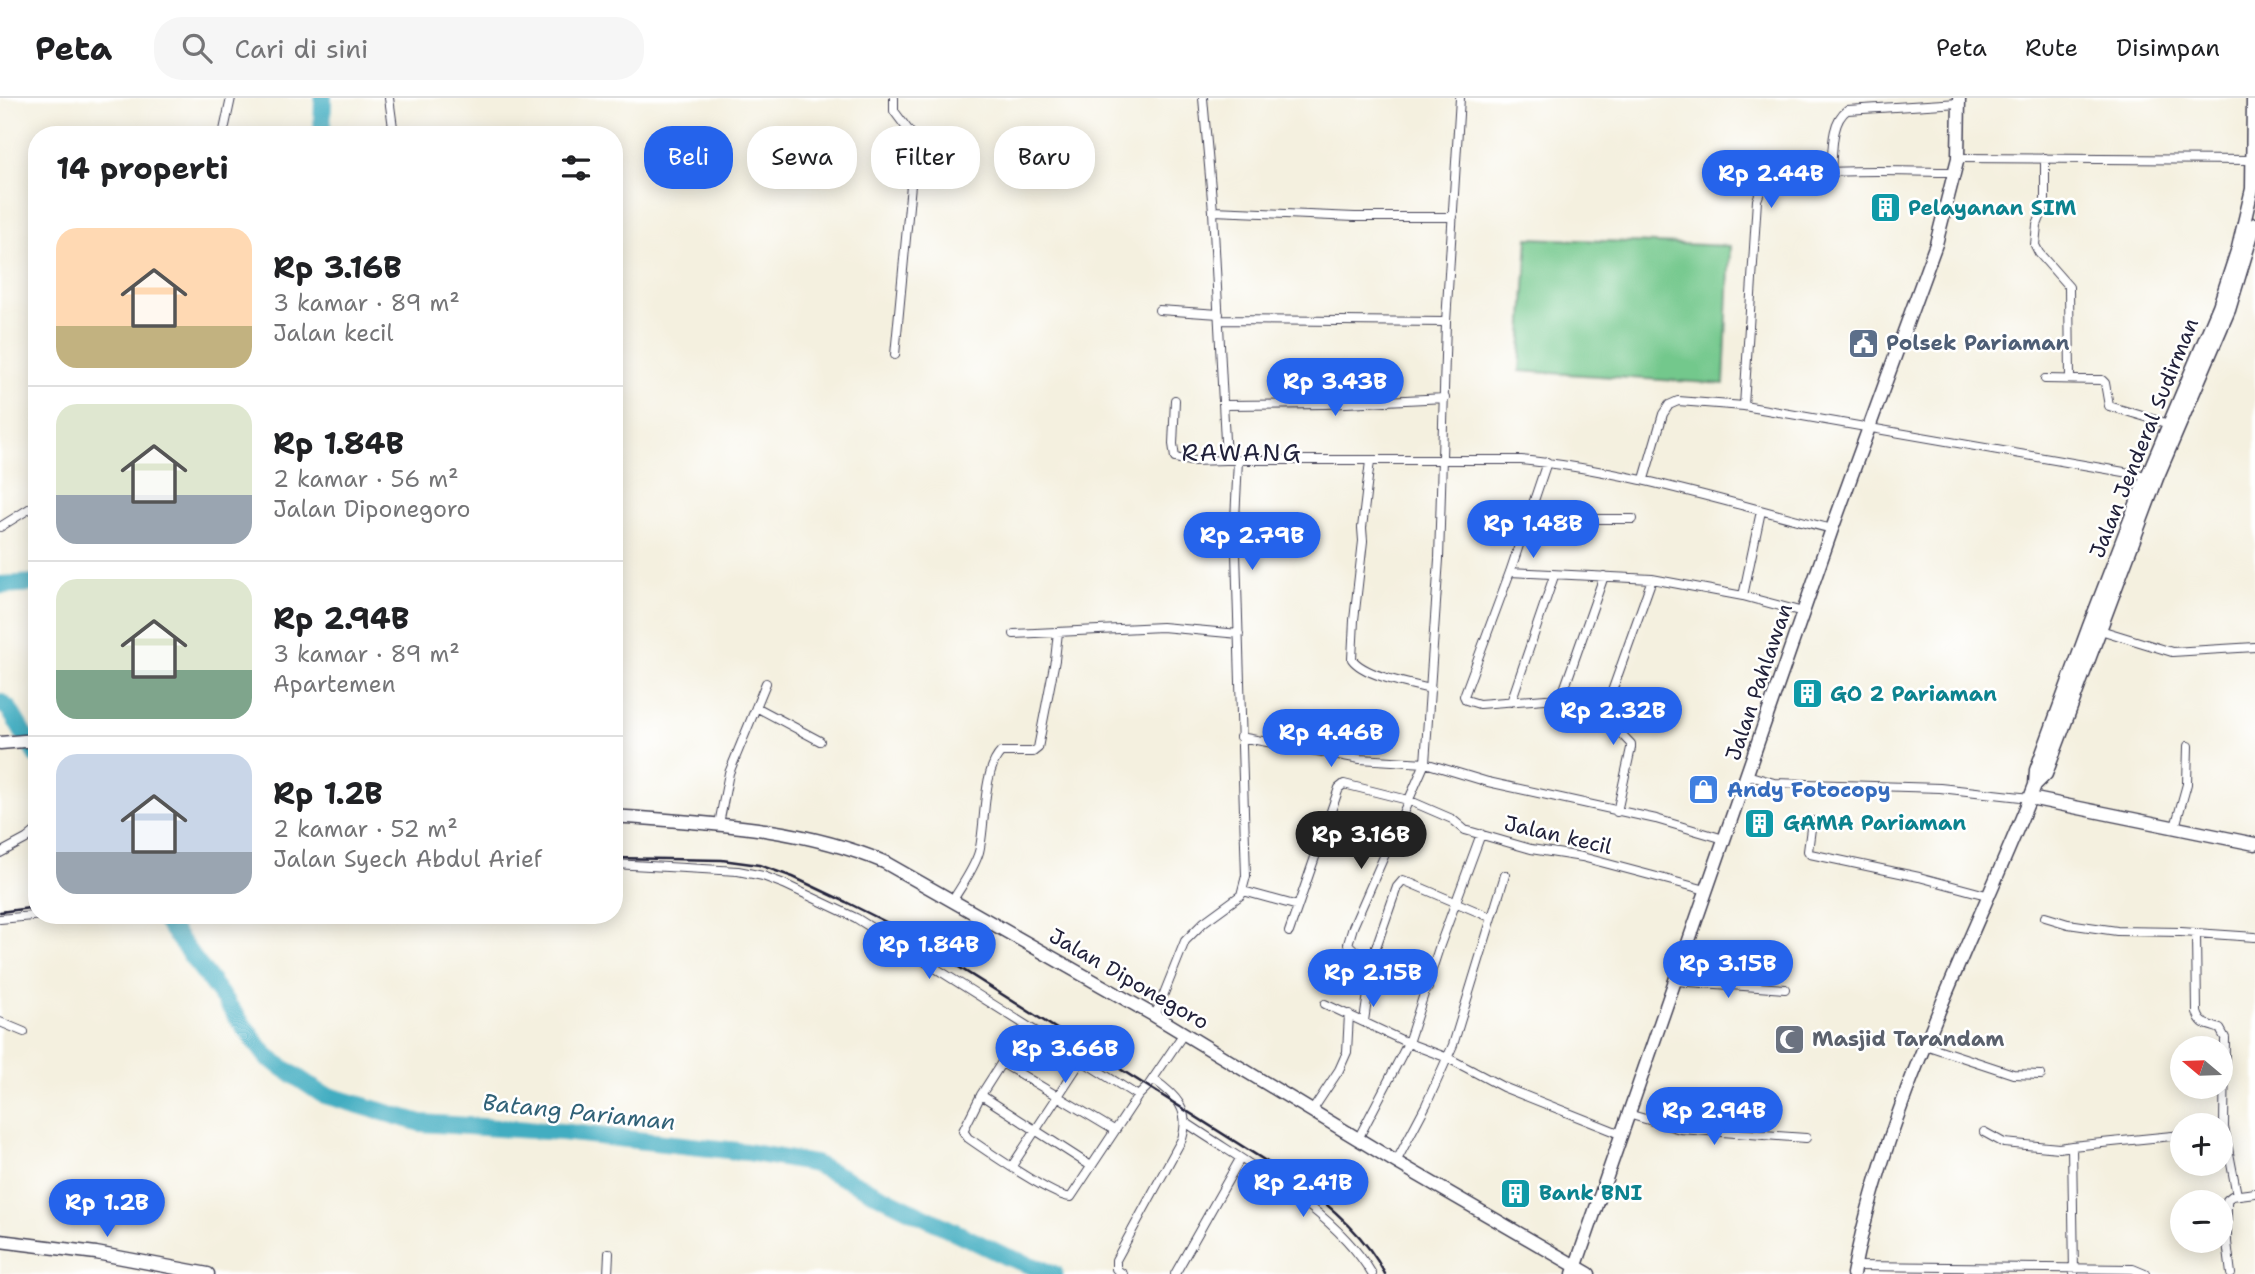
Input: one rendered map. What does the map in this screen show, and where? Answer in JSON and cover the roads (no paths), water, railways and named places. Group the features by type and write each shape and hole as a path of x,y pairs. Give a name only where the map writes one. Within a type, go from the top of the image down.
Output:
{"main road":[{"name":"Jalan Jenderal Sudirman","path":"2094,628 2157,478 2238,248 2252,189 2253,98"},
{"name":"Jalan Pahlawan","path":"1574,1270 1832,529 1936,244 1958,158 1959,101"},
{"name":"Jalan Jenderal Sudirman","path":"1854,1270 1865,1221 1885,1155 1925,1045 2035,785 2046,774 2147,476 2169,425 2229,310 2252,251 2255,225"},
{"path":"0,743 28,741"},
{"path":"2030,798 2255,844"},
{"name":"Jalan Diponegoro","path":"623,817 780,832 837,844 884,862 1184,1033 1574,1270 1589,1274"},
{"path":"0,1241 96,1253 208,1274"}],"street":[{"path":"225,126 232,98"},
{"path":"389,98 393,126"},
{"path":"894,98 894,111 915,142 895,355"},
{"path":"1203,98 1213,211 1226,460"},
{"path":"1428,988 1372,967 1350,948 1348,940 1424,763 1444,461 1446,322 1460,98"},
{"path":"1869,98 1869,108"},
{"path":"1831,173 1836,126 1847,110 1959,101"},
{"path":"1958,158 2253,160"},
{"path":"2045,158 2044,209 2037,225 2035,245 2069,287 2070,379"},
{"path":"1744,406 1757,200 1760,189 1767,181 1778,177 1831,173 1954,172"},
{"path":"1213,211 1355,217 1453,217"},
{"path":"1159,310 1219,317 1446,322"},
{"path":"2045,379 2102,380 2105,383 2109,406 2169,425"},
{"path":"1224,405 1326,404 1445,398"},
{"path":"1175,400 1172,444 1175,458 1182,461 1547,462 1644,479 1832,529"},
{"path":"1644,479 1663,414 1669,405 1684,401 1744,406 2147,476"},
{"path":"1155,1016 1185,942 1200,926 1235,901 1243,891 1246,861 1236,520 1238,460"},
{"path":"1370,461 1352,659 1357,665 1368,670 1430,689"},
{"path":"1547,462 1464,696 1466,700 1479,704 1611,694"},
{"path":"0,527 28,510"},
{"path":"1744,596 1761,511"},
{"path":"1527,519 1633,519"},
{"path":"1510,572 1653,579 1744,596 1803,612"},
{"path":"1511,702 1554,576"},
{"path":"1561,698 1604,576"},
{"path":"1618,812 1631,744 1607,716 1611,694 1653,579"},
{"path":"1014,634 1175,627 1240,634"},
{"path":"2094,628 2172,652 2255,647"},
{"path":"953,900 980,849 990,775 996,757 1001,752 1032,752 1038,748 1058,632"},
{"path":"719,824 729,773 766,682"},
{"path":"756,707 820,741"},
{"path":"1241,737 1360,759 1424,763 1476,779 1656,819 1724,839"},
{"path":"2175,827 2187,785 2188,746"},
{"path":"1747,775 1774,783 1940,788 2030,798"},
{"name":"Jalan kecil","path":"1298,906 1345,784 1408,800 1452,819 1465,830 1531,849 1589,859 1706,890"},
{"path":"1812,821 1808,851 1810,854 1919,877 1990,896"},
{"path":"1358,1139 1408,1043 1481,834"},
{"path":"0,853 28,837"},
{"path":"623,865 738,871 784,884 856,918 1138,1097"},
{"path":"1396,1162 1448,1058 1504,875"},
{"path":"1364,1020 1381,930 1397,887 1403,880 1490,917"},
{"path":"1243,891 1298,906 1289,932"},
{"path":"0,919 28,916"},
{"path":"2045,917 2068,924 2117,932 2181,932 2255,937"},
{"path":"2196,934 2199,1021 2206,1026 2220,1029 2225,1038 2222,1113"},
{"path":"1675,981 1785,989"},
{"path":"1325,1004 1364,1020 1408,1043 1448,1058 1517,1093 1622,1134"},
{"path":"1312,1111 1339,1070 1347,1052 1349,1014"},
{"path":"0,1022 24,1032"},
{"path":"1026,1026 981,1095 964,1127 965,1135 1059,1195 1068,1198 1077,1190 1114,1130 1184,1033"},
{"path":"1925,1045 2013,1074 2041,1075"},
{"path":"1012,1166 1080,1061"},
{"path":"1002,1063 1114,1130"},
{"path":"1123,1274 1116,1269 1116,1260 1182,1139 1185,1122 1177,1097 1153,1079"},
{"path":"981,1095 1091,1166"},
{"path":"1628,1114 1680,1129 1806,1138"},
{"path":"1185,1122 1264,1173 1314,1210 1344,1238 1373,1274"},
{"path":"1984,1132 2004,1143 2059,1148 2170,1136"},
{"path":"2072,1146 2073,1272"},
{"path":"1175,1274 1240,1159"},
{"path":"2233,1176 2237,1195"},
{"path":"2231,1274 2225,1211 2227,1200 2232,1196 2255,1193"},
{"path":"608,1274 609,1253"},
{"path":"1854,1270 2073,1272 2133,1269 2144,1274"}],"waterway":[{"name":"Batang Pariaman","path":"322,126 323,98"},
{"name":"Batang Pariaman","path":"0,585 28,583"},
{"name":"Batang Pariaman","path":"0,702 9,709 28,741"},
{"name":"Batang Pariaman","path":"168,924 267,1057 322,1094 421,1123 562,1132 747,1152 815,1164 1005,1256 1054,1274"}],"railway":[{"path":"623,858 722,860 759,865 793,877 892,925 1288,1175 1343,1219 1377,1259 1385,1274"},
{"path":"0,912 28,908"}],"place":[{"name":"Pelayanan SIM","path":"1885,208"},
{"name":"Polsek Pariaman","path":"1863,343"},
{"name":"GO 2 Pariaman","path":"1807,694"},
{"name":"Andy Fotocopy","path":"1704,790"},
{"name":"GAMA Pariaman","path":"1760,823"},
{"name":"Masjid Tarandam","path":"1789,1039"},
{"name":"Bank BNI","path":"1516,1193"}],"district":[{"name":"RAWANG","path":"1242,453"}]}
